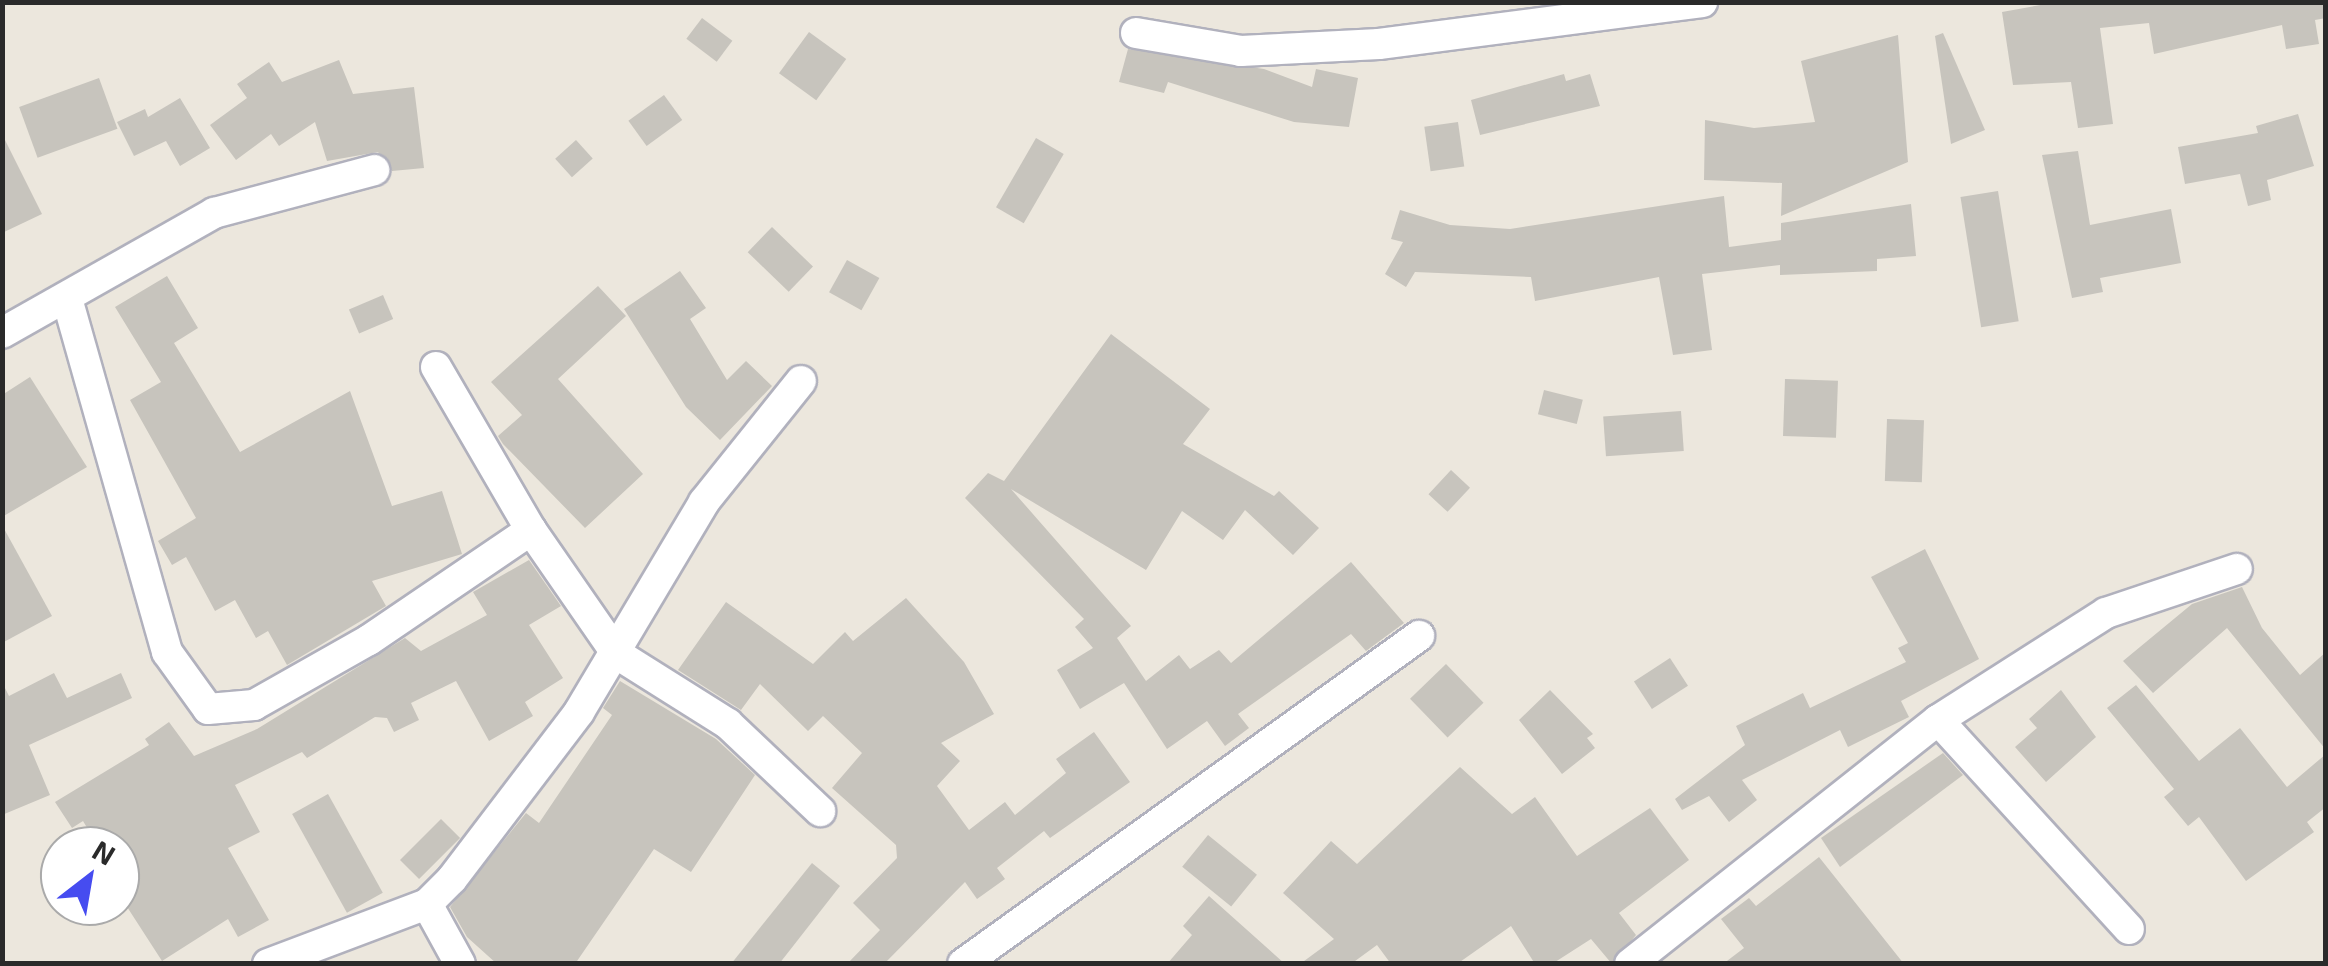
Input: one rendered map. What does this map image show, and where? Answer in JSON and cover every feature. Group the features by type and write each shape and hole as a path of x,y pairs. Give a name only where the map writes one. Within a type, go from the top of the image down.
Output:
{"street":[{"path":"1136,34 1241,51 1379,44 1702,2"},
{"path":"2,333 68,302 214,213 374,170"},
{"path":"68,302 167,652 208,708 254,705 368,640 532,530"},
{"path":"436,367 532,530 617,654 728,724 820,811"},
{"path":"268,964 427,904 617,654 704,502 801,380"},
{"path":"1647,959 1938,720 2106,614 2237,569"},
{"path":"963,964 1419,636"},
{"path":"1938,720 2129,930"},
{"path":"427,904 460,964"}],"building":[{"path":"2057,2 2326,2 2326,18 2315,20 2319,44 2286,49 2282,25 2154,54 2149,23 2100,28 2113,124 2078,128 2071,82 2013,85 2002,12"},
{"path":"702,18 732,41 717,62 686,39"},
{"path":"809,32 846,59 816,100 779,73"},
{"path":"1943,33 1985,130 1951,144 1935,36"},
{"path":"1898,35 1908,162 1781,216 1782,183 1704,180 1705,120 1754,128 1815,122 1801,61"},
{"path":"1128,49 1264,69 1312,87 1316,69 1358,78 1349,127 1294,122 1168,82 1164,93 1119,82"},
{"path":"339,60 353,94 414,87 424,168 392,171 378,152 327,161 315,122 279,146 271,134 236,160 210,125 247,98 237,84 269,62 282,82"},
{"path":"1564,74 1566,81 1590,74 1600,106 1480,135 1471,100"},
{"path":"99,78 117,129 38,158 19,107"},
{"path":"664,95 682,120 647,146 628,121"},
{"path":"180,98 210,148 180,166 166,141 134,156 117,122 145,109 148,117"},
{"path":"2298,114 2314,166 2267,180 2271,200 2248,206 2240,174 2185,184 2178,147 2258,133 2256,126"},
{"path":"1458,122 1464,167 1431,171 1424,127"},
{"path":"2,134 42,214 2,233"},
{"path":"1036,138 1064,154 1024,223 996,207"},
{"path":"576,140 593,159 572,177 555,159"},
{"path":"2078,151 2090,225 2171,209 2181,263 2100,278 2103,292 2072,298 2042,155"},
{"path":"1998,191 2019,321 1981,327 1960,197"},
{"path":"1724,196 1729,247 1781,240 1781,223 1911,204 1916,256 1877,259 1877,271 1780,275 1780,265 1702,274 1712,350 1673,355 1659,277 1535,301 1531,277 1415,272 1406,287 1385,274 1403,242 1391,239 1400,210 1450,225 1510,229"},
{"path":"772,227 813,267 789,292 748,252"},
{"path":"847,260 879,278 861,310 829,292"},
{"path":"680,271 706,308 690,319 727,380 746,361 772,386 720,440 686,407 624,309"},
{"path":"167,276 198,328 174,343 240,452 350,391 392,506 442,491 462,554 372,581 386,606 287,665 268,631 256,638 235,600 215,611 186,557 172,565 158,541 196,518 130,400 161,382 115,307"},
{"path":"598,286 626,316 558,379 643,474 585,528 503,444 498,436 522,415 491,382"},
{"path":"383,295 393,319 359,333 349,309"},
{"path":"1111,334 1210,409 1183,444 1274,496 1279,491 1319,528 1293,555 1245,510 1223,540 1182,511 1146,570 1011,489 1131,626 1117,638 1146,681 1179,655 1190,669 1219,650 1231,663 1351,562 1404,623 1366,651 1351,634 1238,714 1249,728 1225,746 1207,721 1167,749 1124,683 1080,709 1057,670 1093,648 1075,627 1084,619 965,498 988,473 1004,481"},
{"path":"30,377 87,467 2,517 2,395"},
{"path":"1785,379 1838,381 1836,438 1783,436"},
{"path":"1544,390 1583,400 1577,424 1538,414"},
{"path":"1681,411 1684,451 1606,456 1603,416"},
{"path":"1887,419 1924,420 1922,482 1885,481"},
{"path":"1451,470 1470,488 1448,512 1428,494"},
{"path":"2,525 52,616 2,643"},
{"path":"1925,549 1979,659 1901,701 1909,717 1848,747 1840,730 1742,780 1757,800 1729,822 1709,796 1682,810 1675,799 1745,745 1736,726 1803,693 1810,708 1906,662 1898,648 1908,643 1871,577"},
{"path":"529,560 561,606 529,625 563,678 525,702 533,716 489,741 456,681 411,703 419,720 394,732 387,718 375,717 307,758 302,752 235,785 260,832 228,848 269,920 238,937 228,919 162,961 139,926 140,826 86,826 83,821 71,826 55,802 149,745 145,739 169,722 194,756 257,729 405,638 421,651 487,615 473,592"},
{"path":"2242,587 2262,628 2300,675 2326,652 2326,750 2227,628 2153,693 2123,661 2192,604"},
{"path":"906,598 964,662 994,714 941,743 960,761 937,786 969,830 1005,802 1015,815 1066,773 1056,759 1094,732 1130,782 1050,838 1044,831 997,868 1005,879 977,899 965,882 884,964 847,964 880,930 853,903 897,858 896,845 832,788 862,753 823,716 808,731 760,684 741,710 678,670 726,602 813,664 845,632 853,641"},
{"path":"1670,658 1688,686 1652,709 1634,681"},
{"path":"1446,664 1484,703 1448,738 1410,699"},
{"path":"54,673 67,698 121,673 132,698 29,745 50,795 2,815 2,682 9,696"},
{"path":"620,681 716,739 755,775 691,872 654,849 575,964 497,964 467,937 450,907 526,813 539,823 612,715 603,708"},
{"path":"2136,685 2199,761 2240,728 2287,787 2326,754 2326,807 2307,822 2314,832 2246,881 2199,817 2188,826 2164,797 2174,789 2107,708"},
{"path":"1550,690 1593,734 1587,738 1595,748 1562,774 1519,720"},
{"path":"2061,690 2096,737 2046,782 2015,747 2037,728 2029,719"},
{"path":"1943,753 1963,775 1840,867 1821,838"},
{"path":"1460,767 1512,814 1535,797 1577,856 1650,808 1689,860 1619,913 1636,935 1612,964 1591,939 1552,964 1535,964 1511,926 1457,964 1391,964 1377,945 1351,964 1300,964 1334,939 1283,893 1331,841 1357,864"},
{"path":"328,794 383,893 347,913 292,814"},
{"path":"441,819 460,838 419,879 400,860"},
{"path":"1208,835 1257,875 1231,907 1182,867"},
{"path":"1819,857 1904,964 1723,964 1744,948 1721,919 1749,898 1756,906"},
{"path":"812,863 840,886 779,964 731,964"},
{"path":"1209,896 1285,964 1167,964 1192,935 1183,926"}]}
